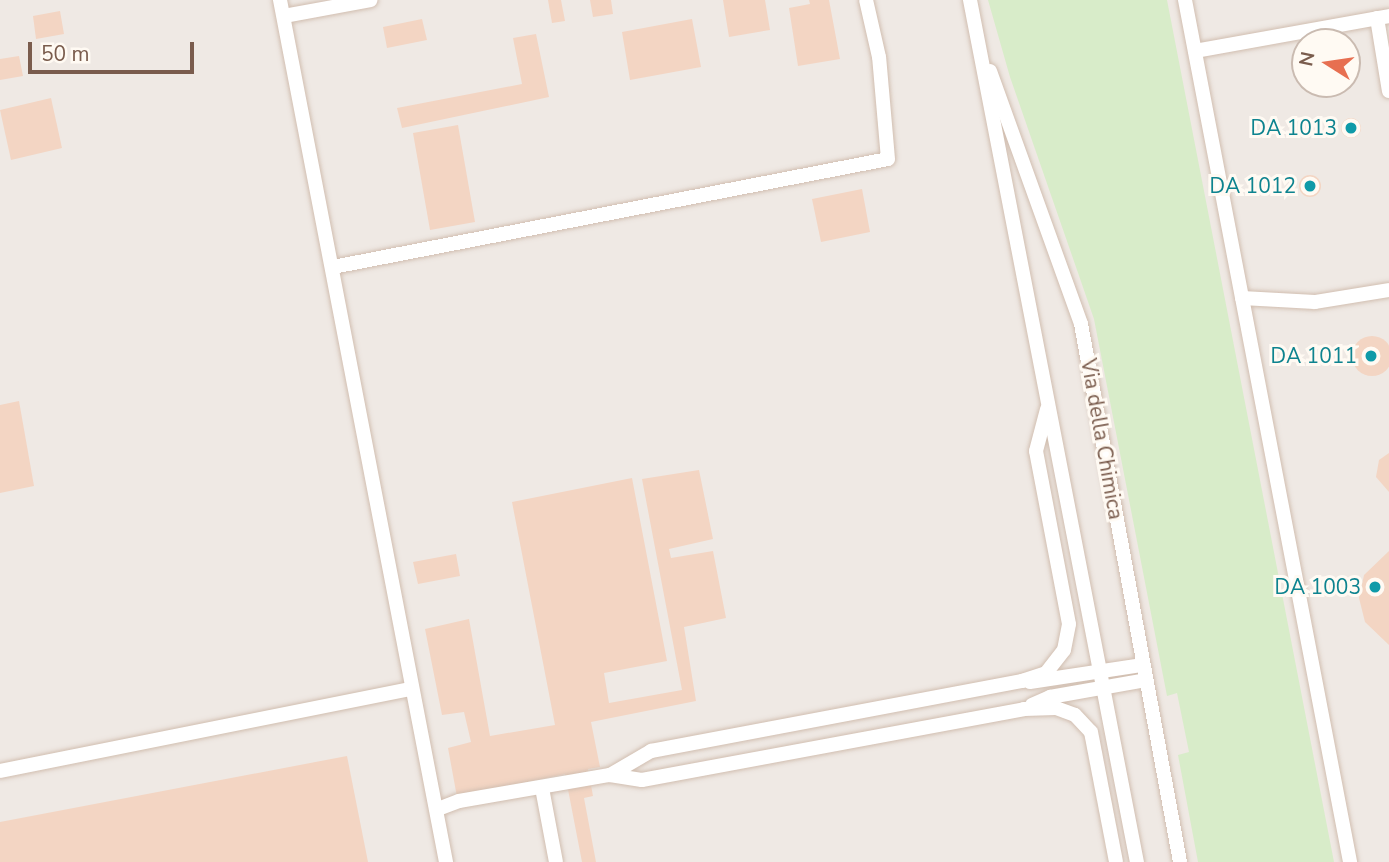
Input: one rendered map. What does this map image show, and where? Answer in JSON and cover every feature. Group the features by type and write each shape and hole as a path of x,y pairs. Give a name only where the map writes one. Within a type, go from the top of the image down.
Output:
{"lane":[{"path":"280,0 333,267 409,689 438,809 446,862"},
{"path":"284,16 371,0"},
{"path":"333,267 888,159 880,57 866,0"},
{"name":"Via della Chimica","path":"970,0 1137,862"},
{"path":"1185,0 1350,862"},
{"path":"1195,51 1383,17 1389,91"},
{"name":"Via della Chimica","path":"975,30 1081,324 1180,862"},
{"path":"1242,298 1315,302 1389,290"},
{"path":"1022,681 1051,668 1069,638 1036,452 1049,404"},
{"path":"1024,709 1143,665"},
{"path":"438,809 459,801 610,775 651,751 1022,681 1146,680"},
{"path":"0,771 409,689"},
{"path":"610,775 642,780 1024,709 1068,710 1091,732 1116,862"},
{"path":"542,788 556,862"}],"shaded area":[{"path":"0,0 1389,0 1389,862 0,862"}],"green space":[{"path":"988,0 1167,0 1334,862 1198,862 1178,755 1189,752 1177,693 1167,696 1094,319 1010,77"}],"building":[{"path":"548,0 561,0 565,21 552,23"},
{"path":"590,0 611,0 613,14 593,17"},
{"path":"723,0 765,0 770,30 729,37"},
{"path":"809,0 829,0 840,59 798,66 789,8 810,4"},
{"path":"60,11 64,34 36,39 33,16"},
{"path":"422,19 427,40 387,48 383,27"},
{"path":"692,19 701,67 630,80 622,32"},
{"path":"536,34 549,97 402,128 397,108 522,84 513,38"},
{"path":"19,56 23,76 0,80 0,59"},
{"path":"51,98 62,148 11,160 0,110"},
{"name":"DA 1013","path":"1351,118 1358,121 1361,128 1358,135 1351,138 1344,135 1341,128 1344,121"},
{"path":"458,125 475,222 430,230 413,133"},
{"name":"DA 1012","path":"1310,175 1320,182 1321,186 1314,196 1310,197 1300,190 1299,186 1306,176"},
{"path":"862,189 870,232 821,242 812,199"},
{"name":"DA 1011","path":"1372,336 1380,337 1386,342 1391,348 1391,364 1386,370 1380,375 1372,376 1364,375 1358,370 1353,364 1352,356 1353,348 1358,342 1364,337"},
{"path":"19,401 34,486 0,493 0,405"},
{"path":"1389,453 1389,492 1376,477 1379,460"},
{"path":"699,470 713,539 669,549 671,558 713,551 726,618 684,627 696,701 591,722 600,767 588,769 593,796 584,798 596,862 582,862 565,774 457,797 448,748 471,742 464,712 442,715 425,629 469,619 490,736 555,725 512,502 632,478 667,661 604,673 609,703 682,690 642,479"},
{"name":"DA 1003","path":"1389,551 1389,645 1365,622 1359,598 1364,575"},
{"path":"456,554 460,576 418,584 413,562"},
{"path":"347,756 368,862 0,862 0,822"}],"place":[{"name":"DA 1013","path":"1351,128"},
{"name":"DA 1012","path":"1310,186"},
{"name":"DA 1011","path":"1371,356"},
{"name":"DA 1003","path":"1375,587"}]}
